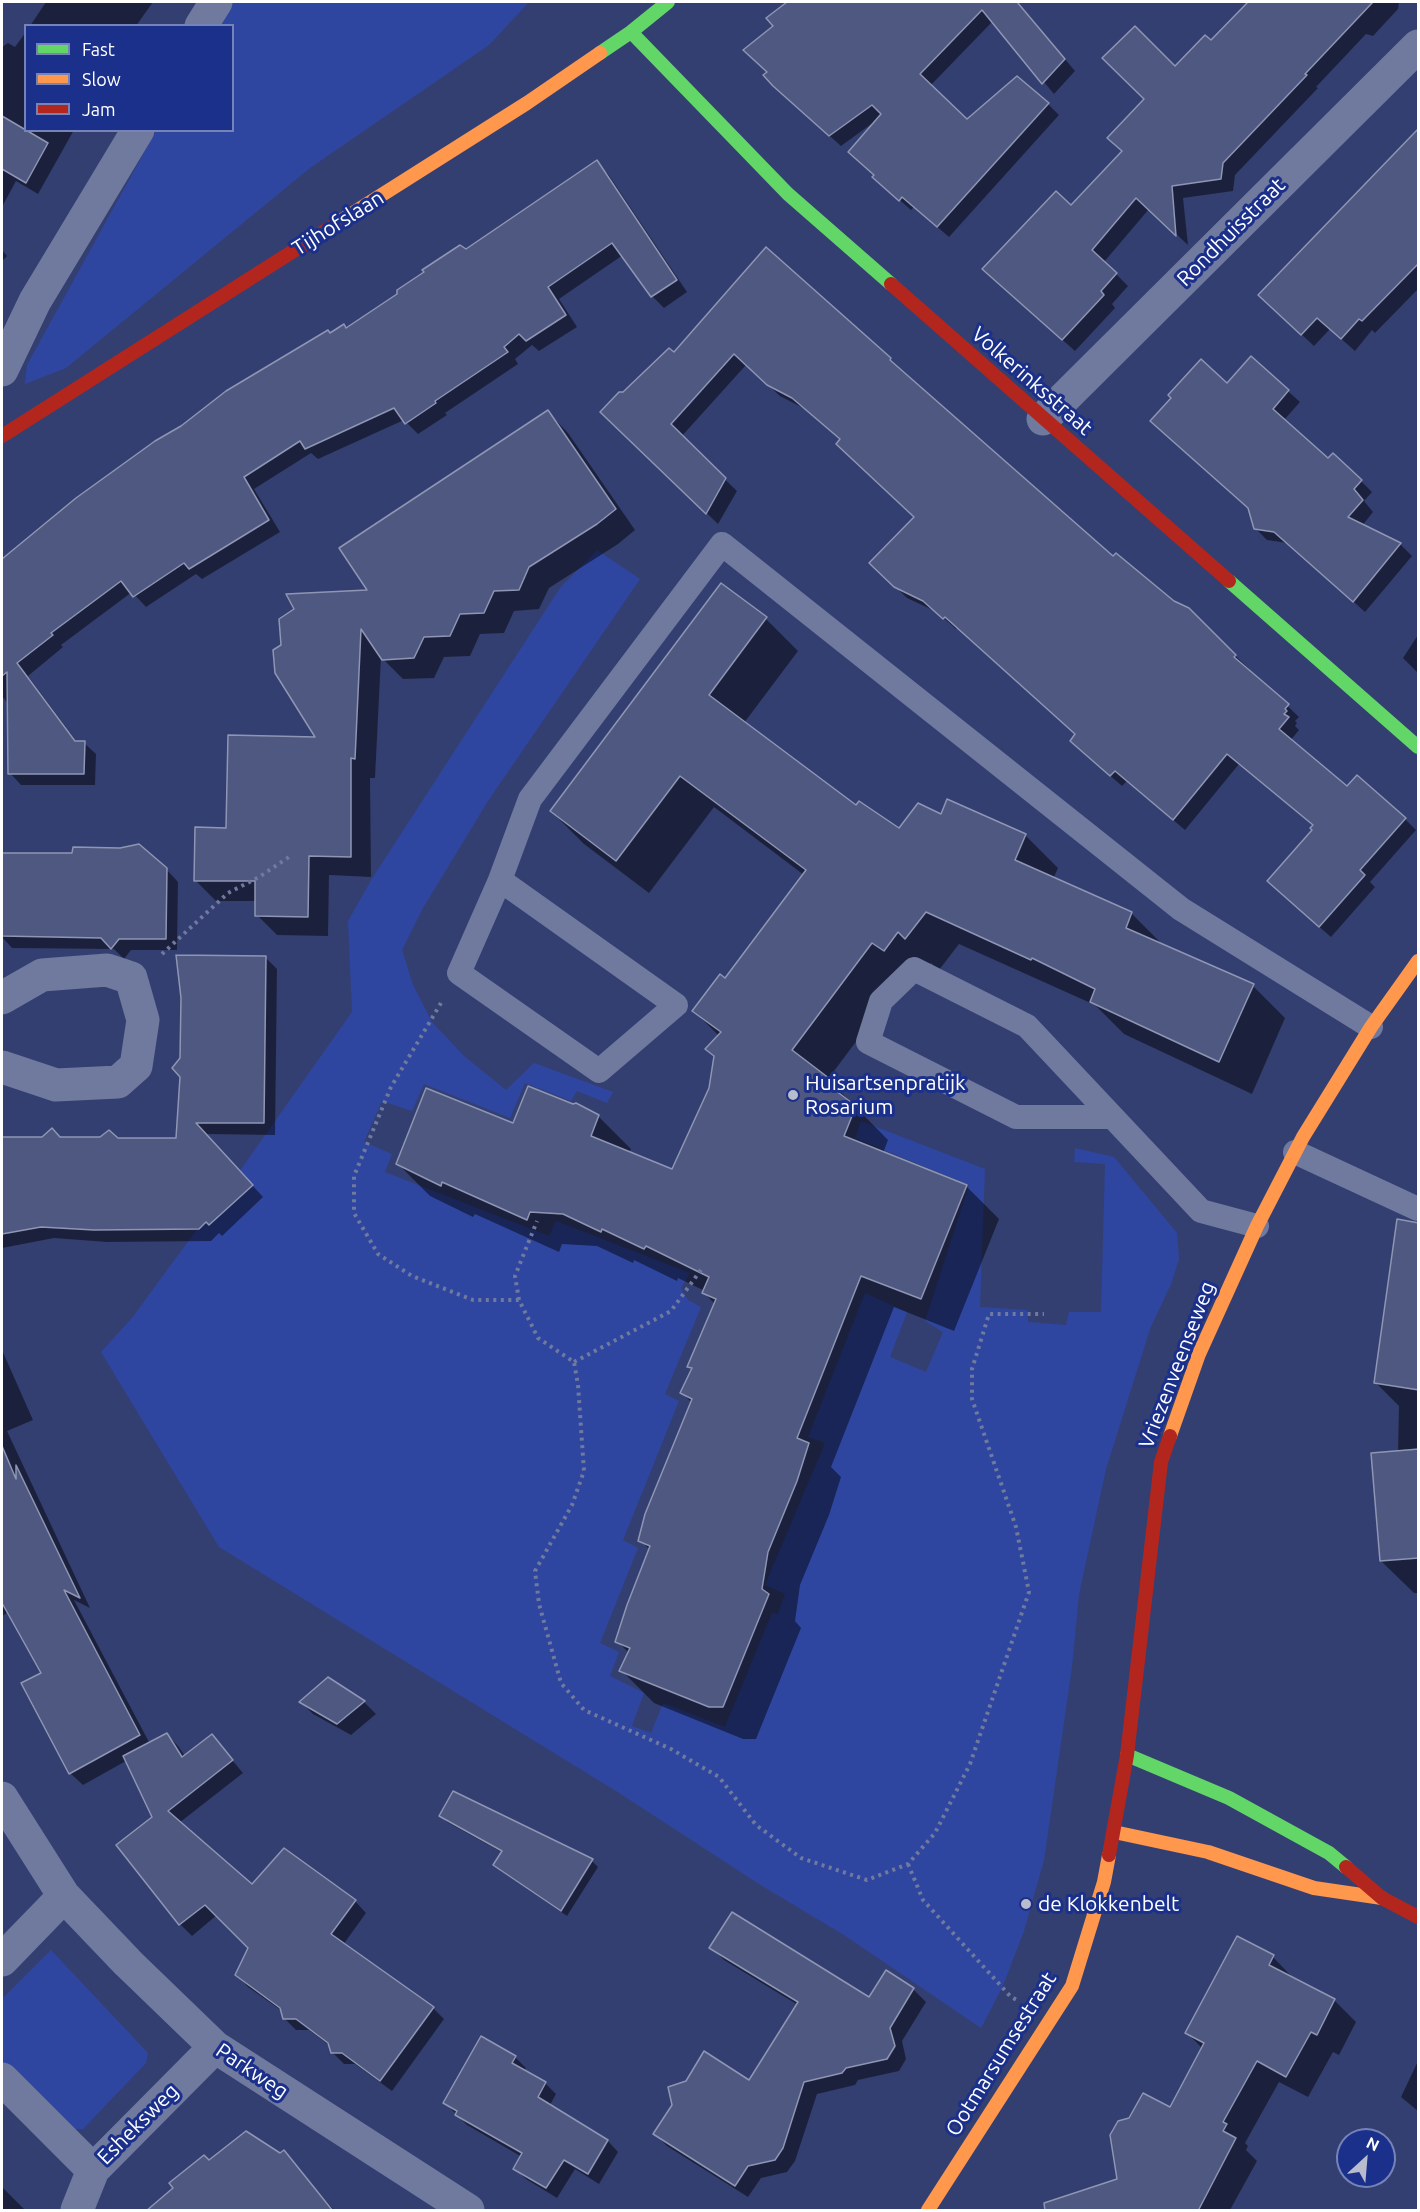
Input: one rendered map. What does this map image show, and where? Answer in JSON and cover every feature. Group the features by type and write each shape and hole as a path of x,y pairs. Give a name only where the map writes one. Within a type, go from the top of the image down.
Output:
{"street":[{"path":"202,24 216,2"},
{"name":"Tijhofslaan","path":"2,436 527,103 631,32 668,2"},
{"name":"Volkerinksstraat","path":"631,32 788,194 1419,747"},
{"name":"Rondhuisstraat","path":"1043,419 1419,46"},
{"path":"2,370 35,301 137,132"},
{"name":"Vriezenveenseweg","path":"1114,1832 1128,1755 1161,1462 1199,1354 1257,1226 1294,1152 1371,1027 1419,961"},
{"path":"2,998 42,975 107,970 131,978 143,1020 136,1066 118,1082 56,1085 2,1067"},
{"path":"1128,1755 1229,1798 1329,1853 1382,1898 1419,1917"},
{"name":"Parkweg","path":"2,1798 64,1896 128,1963 215,2047 468,2211"},
{"path":"1114,1832 1208,1852 1314,1888 1382,1898"},
{"name":"Ootmarsumsestraat","path":"928,2211 1072,1986 1104,1882 1114,1832"},
{"path":"2,1960 64,1896"},
{"name":"Esheksweg","path":"77,2211 93,2170 215,2047"},
{"path":"2,2079 93,2170"}],"lane":[{"path":"500,879 676,1005 599,1071 459,973 500,879 530,799 722,544 1181,909 1371,1027"},
{"path":"1112,1117 1016,1117 868,1042 880,1001 914,969 1027,1026 1201,1210 1257,1226"},
{"path":"1294,1152 1419,1209"}],"path":[{"path":"131,978 153,962 228,893 259,877 292,855"},
{"path":"459,973 391,1087 354,1176 354,1213 378,1254 412,1276 473,1300 519,1300"},
{"path":"537,1221 515,1276 519,1300 537,1338 573,1362 578,1385 584,1470 572,1505 535,1571 538,1604 561,1683 584,1710 671,1749 719,1777 756,1825 801,1858 867,1880 908,1864 935,1833 970,1764 1029,1592 1016,1527 972,1399 972,1369 989,1314 1044,1314"},
{"path":"573,1362 671,1311 703,1267"},
{"path":"908,1864 923,1900 1011,1997 1051,2019"}],"shaded area":[{"path":"233,2 529,2 489,45 310,168 66,368 25,384 27,365 155,132 234,132 234,24 217,24"},
{"path":"597,550 640,579 488,801 423,908 402,950 413,985 432,1022 464,1056 506,1090 534,1063 613,1092 607,1103 577,1091 571,1101 525,1083 510,1118 424,1084 412,1111 382,1101 364,1142 392,1154 385,1172 549,1236 556,1221 690,1273 681,1288 688,1300 701,1307 665,1394 679,1401 623,1540 638,1548 600,1643 619,1652 610,1676 644,1693 632,1726 651,1733 663,1703 725,1727 772,1613 778,1614 785,1594 765,1585 825,1443 808,1437 865,1293 907,1312 890,1357 926,1372 943,1332 925,1321 969,1185 855,1138 861,1121 985,1169 980,1307 1027,1310 1028,1322 1066,1325 1069,1312 1101,1312 1105,1164 1074,1162 1075,1148 1114,1157 1177,1233 1179,1259 1171,1284 1150,1329 1106,1469 1079,1594 1072,1667 1044,1860 1024,1931 1002,1988 981,2028 844,1935 759,1884 616,1791 219,1547 101,1352 132,1318 352,1012 348,921 373,877 560,588"},
{"path":"51,1950 148,2053 146,2063 83,2129 70,2129 2,2064 2,1999"}],"building":[{"path":"787,2 1017,2 1065,59 1042,84 982,10 920,74 967,119 1017,76 1049,103 937,227 902,197 899,201 848,152 881,114 872,105 829,136 773,86 763,75 767,72 743,50 773,26 766,18"},
{"path":"1248,2 1373,2 1223,163 1221,179 1172,186 1176,236 1136,198 1092,250 1117,273 1101,291 1104,295 1062,340 982,269 1056,191 1071,205 1122,151 1107,138 1144,99 1102,58 1135,26 1175,66 1205,35 1211,40"},
{"path":"2,116 24,129 24,132 29,132 48,143 26,183 2,169"},
{"path":"1419,128 1419,263 1341,339 1317,318 1301,335 1258,295"},
{"path":"597,160 677,280 651,297 612,243 548,287 566,315 526,341 519,334 504,347 508,352 405,424 394,408 305,449 300,441 244,477 269,520 189,569 184,563 133,597 121,581 51,633 53,635 17,663 75,741 85,741 84,774 8,774 7,672 2,676 2,559 76,498 155,441 181,426 226,391 328,330 330,333 344,324 346,328 397,294 397,290 424,272 422,270 460,245 466,249"},
{"path":"766,247 891,358 890,360 1113,556 1116,553 1174,601 1189,608 1236,655 1234,657 1289,704 1284,714 1289,717 1279,729 1347,786 1357,775 1406,818 1360,870 1365,875 1319,927 1267,881 1312,830 1310,828 1313,825 1227,754 1173,820 1115,771 1110,776 1070,741 1075,734 945,617 943,619 923,601 894,587 869,563 914,517 836,444 840,439 792,398 767,385 734,354 671,424 726,478 706,514 600,412 669,348 674,352"},
{"path":"1251,356 1289,390 1273,409 1328,458 1333,453 1362,480 1354,489 1363,500 1348,517 1401,543 1353,602 1274,532 1254,529 1248,508 1150,421 1171,398 1168,395 1201,359 1227,383"},
{"path":"548,410 616,509 597,524 529,567 519,590 494,591 484,613 460,614 450,636 424,637 414,658 382,660 361,629 355,759 351,758 351,857 309,856 308,917 255,916 255,881 194,881 195,827 226,828 228,735 315,737 275,673 273,650 281,645 279,619 294,609 286,594 367,590 339,548"},
{"path":"721,583 767,617 709,695 856,805 859,801 899,828 918,803 941,814 947,799 1026,834 1015,860 1132,912 1126,928 1254,984 1219,1062 1090,1002 1095,989 1032,958 1031,960 926,912 905,939 898,932 884,951 872,943 792,1050 834,1082 831,1087 856,1106 844,1136 967,1185 921,1299 861,1276 797,1438 809,1443 797,1481 768,1552 762,1589 769,1594 723,1707 709,1707 619,1671 630,1648 615,1642 650,1546 638,1541 645,1514 692,1399 680,1393 692,1368 687,1367 716,1299 702,1293 709,1277 646,1246 644,1249 563,1214 530,1212 527,1220 442,1182 441,1186 396,1164 426,1088 513,1123 528,1086 573,1104 576,1103 599,1115 591,1136 672,1169 709,1088 714,1056 705,1049 721,1032 692,1011 720,974 725,978 806,870 680,776 616,861 550,811"},
{"path":"139,844 167,868 166,939 119,939 111,949 101,938 2,936 2,853 72,853 73,847 120,848"},
{"path":"176,955 266,956 264,1123 196,1123 253,1185 209,1225 206,1222 199,1229 94,1230 41,1227 2,1234 2,1137 42,1137 52,1128 60,1137 100,1137 109,1130 118,1138 176,1138 180,1077 172,1068 180,1058 181,998"},
{"path":"1397,1219 1419,1223 1419,1390 1374,1383"},
{"path":"2,1446 16,1479 16,1465 80,1598 64,1590 140,1735 69,1774 21,1683 41,1673 2,1603"},
{"path":"1419,1449 1419,1558 1380,1561 1371,1453"},
{"path":"328,1677 365,1701 337,1724 299,1702"},
{"path":"167,1733 182,1757 212,1734 233,1760 168,1811 252,1884 284,1848 356,1900 331,1934 434,2007 380,2081 342,2053 331,2053 328,2043 296,2019 283,2019 280,2008 235,1975 248,1948 205,1905 179,1925 116,1845 152,1817 123,1756"},
{"path":"453,1791 593,1859 561,1911 493,1865 502,1851 439,1816"},
{"path":"732,1912 869,1997 886,1970 914,1988 890,2028 895,2046 887,2059 846,2068 842,2073 804,2082 783,2148 775,2160 748,2166 735,2186 653,2134 672,2105 668,2087 686,2081 704,2051 749,2080 798,2002 709,1948"},
{"path":"1237,1936 1274,1955 1269,1965 1335,1999 1317,2035 1311,2032 1286,2077 1257,2061 1223,2122 1227,2124 1223,2131 1236,2138 1198,2211 1045,2211 1044,2203 1117,2179 1110,2135 1118,2121 1129,2118 1143,2093 1170,2107 1204,2043 1185,2033"},
{"path":"481,2036 516,2056 512,2063 546,2082 538,2097 608,2140 588,2174 564,2160 546,2188 513,2169 522,2153 455,2115 457,2111 443,2103"},
{"path":"246,2131 280,2153 284,2150 333,2211 146,2211 173,2188 169,2183 204,2155 209,2160"}],"traffic: fast":[{"path":"600,53 668,2"},
{"path":"631,32 788,194 891,284"},
{"path":"1229,581 1418,747"},
{"path":"1127,1755 1229,1798 1329,1853 1346,1867"}],"traffic: slow":[{"path":"339,222 527,103 600,53"},
{"path":"1170,1436 1199,1354 1257,1226 1303,1137 1371,1027 1418,961"},
{"path":"1114,1832 1208,1852 1314,1888 1382,1898"},
{"path":"928,2210 1072,1986 1104,1882 1109,1855"}],"traffic: jam":[{"path":"2,436 339,222"},
{"path":"891,284 1229,581"},
{"path":"1109,1855 1127,1755 1161,1462 1170,1436"},
{"path":"1346,1867 1382,1898 1418,1917"}],"place":[{"name":"Huisartsenpratijk Rosarium","path":"793,1095"},
{"name":"de Klokkenbelt","path":"1026,1904"}]}
